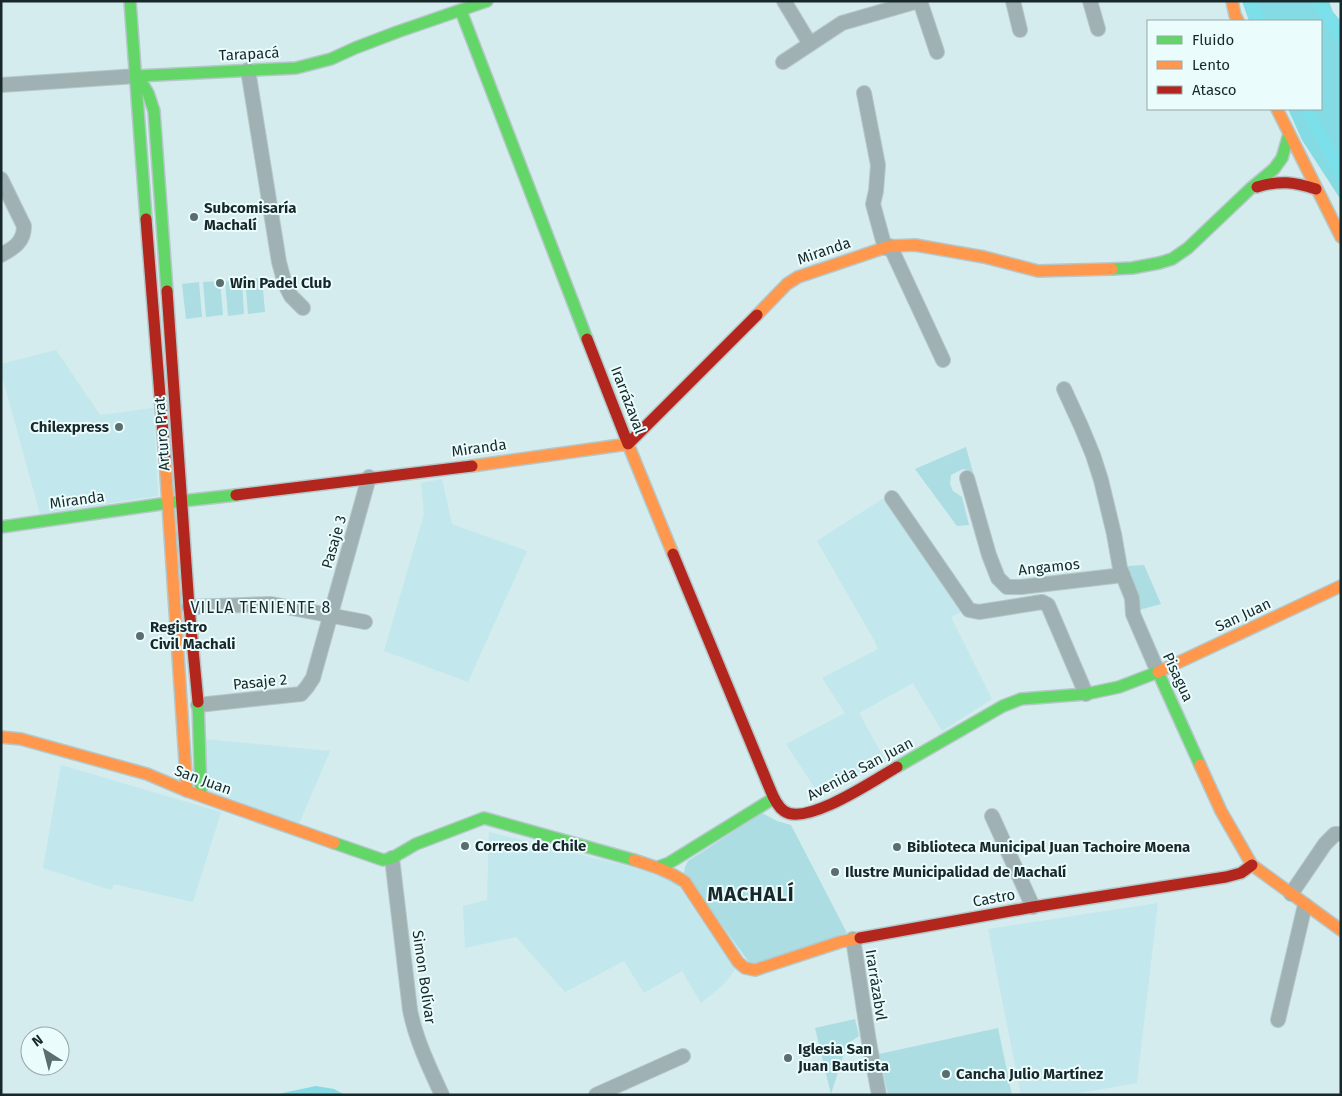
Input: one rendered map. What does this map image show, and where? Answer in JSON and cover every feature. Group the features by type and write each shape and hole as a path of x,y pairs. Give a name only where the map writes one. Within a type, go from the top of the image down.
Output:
{"main road":[{"name":"Arturo Prat","path":"130,1 168,504 187,791"},
{"name":"Tarapacá","path":"137,76 296,68 316,64 397,32 487,1"},
{"path":"1232,1 1238,20"},
{"name":"Irarrázaval","path":"461,11 628,444 774,798"},
{"name":"Arturo Prat","path":"137,76 146,88 154,111 189,606 198,704 200,795"},
{"path":"1277,110 1341,237"},
{"name":"Miranda","path":"1,527 628,444 787,284 798,277 887,247 915,245 984,257 1038,270 1138,267 1158,264 1172,259 1188,248 1250,189 1274,170 1282,158 1288,134"},
{"name":"Miranda","path":"1250,189 1268,182 1280,181 1293,182 1316,189"},
{"name":"San Juan","path":"1158,672 1341,586"},
{"name":"Avenida San Juan","path":"774,798 782,810 792,815 807,815 842,799 1003,706 1021,700 1086,694 1119,687 1158,672"},
{"name":"Pisagua","path":"1158,672 1221,811 1252,865 1341,930"},
{"name":"San Juan","path":"1,737 21,740 147,774 187,791 383,860 392,858"},
{"path":"392,858 416,844 484,818 658,867 669,863 774,798"},
{"name":"Castro","path":"658,867 674,874 685,882 738,962 749,970 755,970 853,939 1033,907 1226,877 1241,873 1252,865"}],"street":[{"path":"784,1 810,44"},
{"path":"783,62 842,23 919,1 937,52"},
{"path":"1013,1 1020,30"},
{"path":"1090,1 1098,30"},
{"path":"248,70 278,262 291,296 304,308"},
{"name":"Tarapacá","path":"1,85 137,76"},
{"path":"864,93 878,165 873,204 887,247 943,360"},
{"path":"1,179 24,226 24,232 19,243 1,255"},
{"name":"Pisagua","path":"1064,389 1093,455 1114,534 1120,568 1132,598 1132,614 1158,672"},
{"name":"Pasaje 3","path":"330,615 369,477"},
{"name":"Angamos","path":"967,478 989,554 998,578 1006,587 1021,587 1123,574"},
{"path":"892,498 969,610 979,612 1042,602 1048,606 1086,694"},
{"path":"189,606 272,604 365,622"},
{"name":"Pasaje 2","path":"198,704 301,694 313,678 330,615"},
{"path":"992,816 1033,907"},
{"path":"1291,894 1325,844 1335,834 1341,834"},
{"name":"Simon Bolívar","path":"392,858 413,1027 419,1045 442,1095"},
{"path":"1278,1020 1306,905"},
{"name":"Irarrázabvl","path":"853,939 879,1095"},
{"path":"596,1095 683,1056"}],"shaded area":[{"path":"1242,1 1329,1 1333,12 1341,21 1341,200 1302,140 1288,110 1322,110 1322,20 1249,20"},
{"path":"262,278 265,312 248,314 245,279"},
{"path":"242,280 244,314 228,316 225,281"},
{"path":"220,281 223,315 206,317 203,282"},
{"path":"199,282 202,317 186,319 182,284"},
{"path":"56,350 100,415 153,408 157,496 40,514 1,372 1,364"},
{"path":"966,447 974,476 969,470 963,469 951,475 950,484 953,491 962,497 969,525 957,526 915,469"},
{"path":"442,479 452,524 527,551 468,682 384,651 424,514 421,483"},
{"path":"887,496 961,612 951,617 992,699 942,731 913,683 859,713 886,762 820,796 786,744 845,713 822,678 878,649 817,541"},
{"path":"1144,565 1161,604 1139,610 1128,573 1128,566"},
{"path":"204,739 330,751 298,826 208,795"},
{"path":"61,765 221,812 193,902 114,884 111,890 43,868"},
{"path":"762,813 777,821 791,825 847,933 751,965 684,873 688,861"},
{"path":"489,832 672,877 735,970 724,984 701,1003 682,971 644,993 624,961 565,992 516,937 465,948 463,906 487,900"},
{"path":"1158,903 1137,1083 1068,1095 1021,1095 988,929"},
{"path":"855,1019 859,1036 847,1044 831,1094 815,1028"},
{"name":"Cancha Julio Martínez","path":"998,1028 1012,1095 888,1095 879,1054"},
{"path":"316,1086 334,1089 345,1095 273,1095"}],"waterway":[{"path":"1250,1 1260,20"},
{"path":"1317,1 1341,36"},
{"path":"1308,110 1341,173"}],"traffic: fast":[{"path":"130,1 146,219"},
{"path":"137,76 296,68 331,59 397,32 487,1"},
{"path":"461,11 587,339"},
{"path":"142,83 148,93 154,111 167,291"},
{"path":"1112,269 1132,268 1159,263 1172,259 1188,248 1250,189 1274,169 1282,158 1289,134"},
{"path":"1,527 236,495"},
{"path":"897,767 1003,706 1021,699 1086,694 1119,687 1158,672 1200,765"},
{"path":"198,702 201,795"},
{"path":"658,867 669,863 774,798"},
{"path":"334,843 383,860 392,858 416,844 484,818 634,860"}],"traffic: slow":[{"path":"1232,1 1238,20"},
{"path":"1278,110 1341,237"},
{"path":"757,315 787,284 798,277 890,246 915,245 984,257 1038,271 1112,269"},
{"path":"472,466 628,444 673,554"},
{"path":"165,459 187,791"},
{"path":"1158,672 1341,586"},
{"path":"1,737 21,739 147,774 187,791 334,843"},
{"path":"1200,765 1221,811 1252,865 1341,930"},
{"path":"634,860 667,872 685,882 738,962 745,968 755,970 840,942 860,938"}],"traffic: jam":[{"path":"1257,187 1273,183 1287,183 1316,189"},
{"path":"146,219 165,459"},
{"path":"167,291 189,607 198,702"},
{"path":"587,339 628,444 757,315"},
{"path":"236,495 472,466"},
{"path":"673,554 772,795 784,811 794,814 808,813 824,807 841,800 897,767"},
{"path":"860,938 1033,907 1226,877 1241,873 1252,865"}],"place":[{"name":"Subcomisaría Machalí","path":"194,217"},
{"name":"Win Padel Club","path":"220,283"},
{"name":"Chilexpress","path":"119,427"},
{"name":"Registro Civil Machali","path":"140,636"},
{"name":"Correos de Chile","path":"465,846"},
{"name":"Biblioteca Municipal Juan Tachoire Moena","path":"897,847"},
{"name":"Ilustre Municipalidad de Machalí","path":"835,872"},
{"name":"Iglesia San Juan Bautista","path":"788,1058"},
{"name":"Cancha Julio Martínez","path":"946,1074"}],"district":[{"name":"VILLA TENIENTE 8","path":"261,607"},
{"name":"MACHALÍ","path":"751,894"}]}
